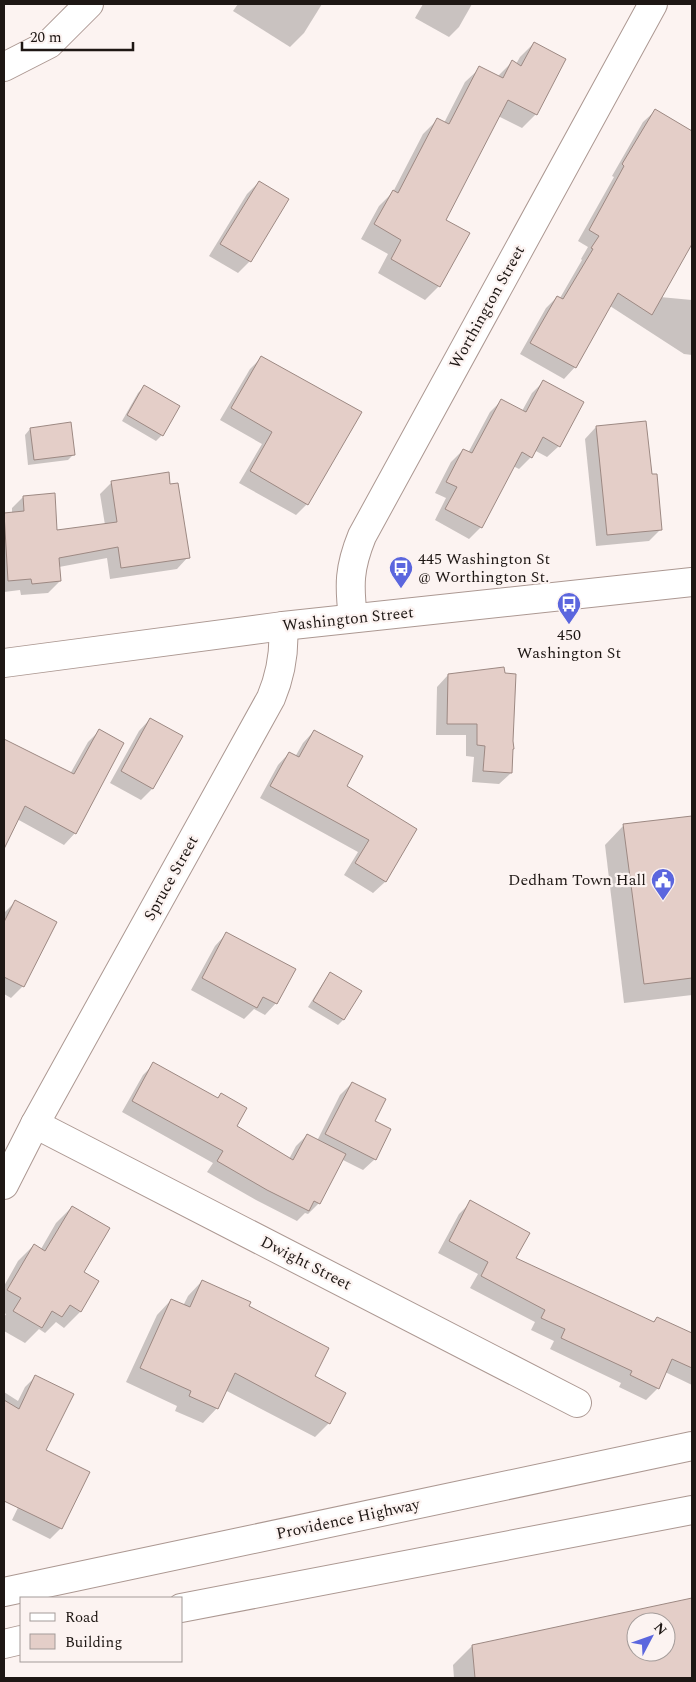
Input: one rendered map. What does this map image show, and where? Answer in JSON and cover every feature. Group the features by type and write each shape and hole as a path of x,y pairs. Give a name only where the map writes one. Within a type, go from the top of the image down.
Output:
{"main road":[{"path":"4,68 49,44 89,4"},
{"name":"Worthington Street","path":"353,618 350,600 351,567 362,536 653,4"},
{"name":"Washington Street","path":"4,663 283,626 692,582"},
{"name":"Spruce Street","path":"4,1185 35,1124 271,698 282,663 284,645 283,626"},
{"name":"Dwight Street","path":"35,1124 576,1403"},
{"name":"Providence Highway","path":"4,1592 692,1446"},
{"path":"182,1608 692,1510"},
{"path":"4,1644 20,1640"}],"building":[{"path":"534,42 566,59 537,115 508,100 446,220 470,233 440,287 391,259 401,240 374,224 393,190 398,193 437,118 449,124 479,66 503,78 512,60 521,66"},
{"path":"655,109 692,131 692,244 652,315 618,293 576,368 530,343 557,296 563,299 593,249 591,248 599,236 589,230 624,166 622,164"},
{"path":"259,181 289,199 251,262 220,244"},
{"path":"261,356 362,412 308,505 250,471 272,432 231,408"},
{"path":"543,380 584,402 560,447 543,437 532,458 522,452 482,528 445,509 457,487 446,482 463,449 472,453 501,399 526,412"},
{"path":"144,385 180,406 163,436 127,415"},
{"path":"646,421 652,474 657,474 662,530 607,535 596,426"},
{"path":"71,422 75,455 34,460 30,428"},
{"path":"169,472 170,484 178,483 190,558 121,568 118,547 59,558 61,581 32,584 31,579 8,581 4,513 24,511 23,496 55,493 57,530 117,522 111,481"},
{"path":"504,667 505,673 516,674 512,773 483,771 485,746 477,745 477,724 447,724 448,674"},
{"path":"150,718 183,736 153,789 121,771"},
{"path":"99,729 124,743 76,834 25,806 4,849 4,739 74,774"},
{"path":"314,730 363,756 347,786 417,829 386,882 355,863 369,840 270,786 289,752 299,757"},
{"name":"Dedham Town Hall","path":"692,816 692,978 644,984 623,824"},
{"path":"15,900 57,922 24,987 4,977 4,922"},
{"path":"226,932 296,969 277,1004 263,997 257,1008 202,978"},
{"path":"330,972 362,991 344,1020 313,1001"},
{"path":"153,1062 218,1098 221,1093 247,1108 237,1126 293,1160 307,1134 346,1154 320,1204 314,1201 309,1211 267,1190 217,1161 223,1151 132,1101"},
{"path":"352,1082 386,1099 375,1121 391,1129 376,1160 325,1134"},
{"path":"470,1200 530,1233 516,1258 654,1322 657,1317 692,1333 692,1368 672,1359 659,1389 630,1375 632,1371 561,1338 565,1329 541,1318 545,1310 481,1276 488,1262 449,1241"},
{"path":"72,1206 110,1228 84,1272 99,1281 81,1312 70,1305 62,1317 52,1311 42,1328 13,1311 21,1298 7,1290 34,1244 45,1251"},
{"path":"202,1280 251,1302 249,1306 329,1348 315,1376 346,1393 330,1424 235,1373 218,1409 189,1396 191,1391 140,1368 171,1299 190,1307"},
{"path":"35,1375 74,1394 46,1450 90,1472 62,1529 4,1501 4,1400 19,1409"},
{"path":"692,1598 692,1678 475,1678 472,1645 626,1612 626,1662 676,1662 676,1612 626,1612"}],"place":[{"name":"445 Washington St @ Worthington St.","path":"401,589"},
{"name":"450 Washington St","path":"569,625"},
{"name":"Dedham Town Hall","path":"663,901"}]}
